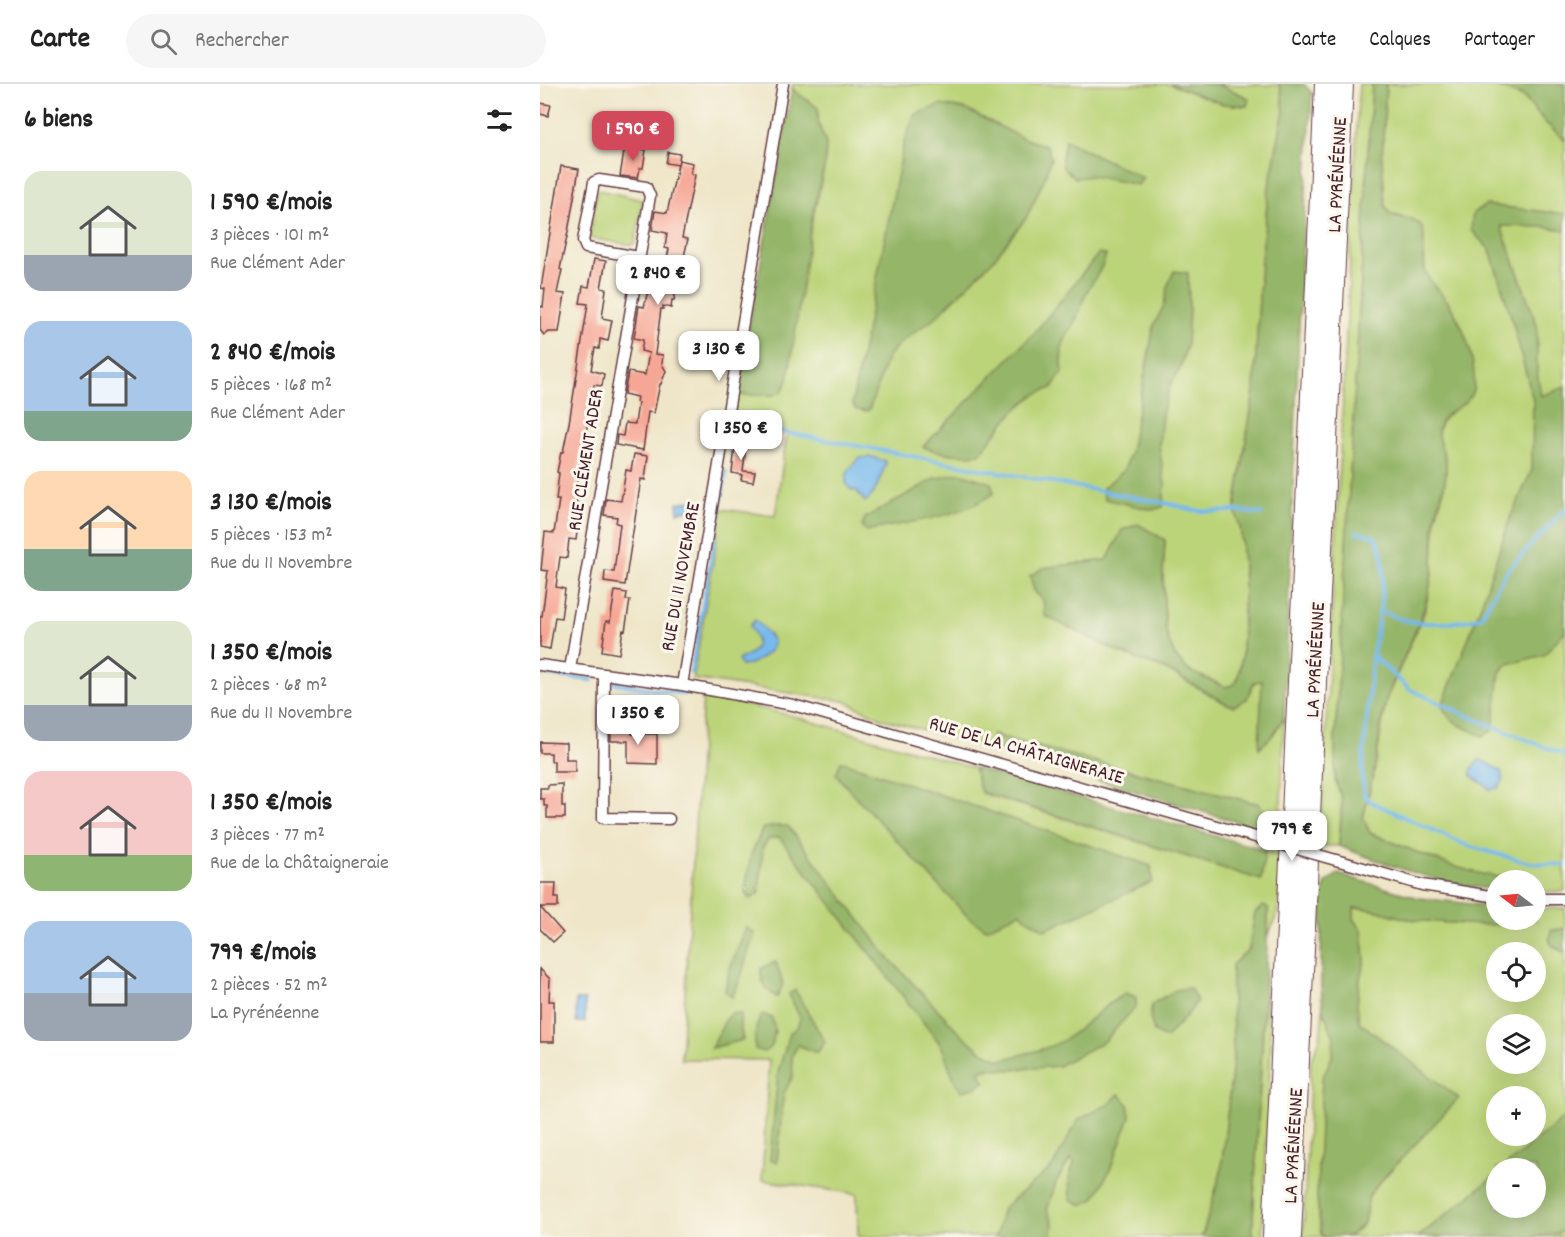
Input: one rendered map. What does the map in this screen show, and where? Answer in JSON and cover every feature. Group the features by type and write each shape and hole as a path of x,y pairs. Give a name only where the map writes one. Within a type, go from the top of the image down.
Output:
{"highway":[{"name":"LA PYRÉNÉENNE","path":"1273,1237 1325,84"},
{"name":"LA PYRÉNÉENNE","path":"1291,1237 1343,84"}],"street":[{"name":"RUE DU 11 NOVEMBRE","path":"682,685 783,84"},
{"name":"RUE CLÉMENT ADER","path":"570,669 651,196 646,187 599,180 594,182 583,241 586,248 639,257"},
{"name":"RUE DE LA CHÂTAIGNERAIE","path":"540,665 682,685 793,705 1422,885 1486,895"},
{"path":"604,674 603,818 669,819"},
{"path":"1546,899 1565,899"}],"green space":[{"path":"793,84 1170,84 1223,104 1246,106 1248,98 1217,84 1280,85 1284,111 1269,187 1261,262 1254,391 1235,509 1241,531 1244,583 1242,657 1237,681 1226,687 1189,671 1175,656 1168,640 1165,624 1163,574 1165,540 1122,530 1108,560 1043,568 1034,591 1121,653 1165,669 1227,704 1250,689 1256,681 1262,681 1260,748 1272,736 1284,718 1280,834 1264,830 1267,815 1258,804 993,735 991,748 883,719 844,701 693,679 722,509 775,516 787,434 731,424 737,395 773,395 825,164 826,144 818,122 818,109 792,89"},
{"path":"1170,84 1217,84 1249,98 1247,106 1223,104"},
{"path":"1278,84 1304,84 1312,93 1301,275 1284,718 1272,736 1259,748 1262,681 1254,682 1247,699 1234,706 1227,704 1165,669 1121,653 1045,616 1043,600 1034,591 1030,576 1043,568 1107,560 1122,530 1138,524 1165,540 1163,574 1165,624 1168,640 1175,656 1189,671 1225,687 1237,681 1242,657 1244,583 1241,531 1235,510 1254,391 1261,262 1269,187 1284,111"},
{"path":"1359,84 1372,84 1335,742 1335,780 1342,799 1339,846 1320,846"},
{"path":"1372,84 1386,84 1382,158 1385,206 1390,214 1420,224 1424,234 1426,273 1459,320 1470,351 1474,383 1469,398 1447,415 1439,427 1438,436 1446,469 1445,483 1435,522 1433,567 1429,591 1419,622 1385,705 1375,768 1363,818 1370,833 1439,861 1486,874 1486,888 1437,879 1339,846 1342,799 1335,780 1335,742"},
{"path":"1386,84 1458,84 1497,87 1523,97 1565,140 1565,891 1546,892 1546,870 1486,870 1486,874 1439,861 1370,833 1363,818 1376,762 1386,700 1425,611 1432,574 1436,516 1444,489 1446,461 1438,433 1445,417 1452,411 1447,301 1434,287 1425,271 1423,231 1414,220 1390,214 1385,206 1382,158"},
{"path":"1458,84 1565,84 1565,140 1545,122 1523,96 1497,87"},
{"path":"792,89 818,108 818,122 826,144 825,164 812,218 788,380 782,392 773,395 737,395"},
{"path":"940,105 965,109 1025,139 1047,146 1051,158 1044,180 1026,218 992,261 936,317 901,342 888,356 869,410 855,409 852,403 904,143 914,115"},
{"path":"1065,140 1143,178 1138,185 1092,176 1075,178 1063,168"},
{"path":"599,190 643,200 635,243 632,245 589,238"},
{"path":"1486,205 1565,214 1565,230 1501,226 1537,325 1537,371 1541,396 1565,387 1565,631 1544,655 1508,664 1500,672 1493,730 1483,736 1454,721 1442,706 1479,611 1510,518 1532,470 1533,400 1511,316 1490,250 1471,230 1473,213"},
{"path":"1099,253 1106,255 1104,262 1065,340 1061,356 1063,371 1052,388 1040,392 1020,406 980,454 951,454 923,447 1036,331"},
{"path":"1174,271 1188,273 1187,345 1180,369 1170,385 1162,415 1159,445 1165,485 1163,507 1153,510 1104,499 1103,488 1124,470 1130,453 1154,325 1164,305 1168,285"},
{"path":"960,473 991,483 994,493 980,502 949,514 867,531 862,527 865,518 934,479"},
{"path":"703,695 789,715 974,768 981,793 1260,879 1265,850 1279,855 1279,896 1273,925 1268,935 1268,908 1255,913 1249,949 1232,965 1233,1062 1221,1172 1202,1237 858,1237 857,1194 762,1180 769,1060 681,1059"},
{"path":"993,735 1259,804 1267,815 1264,830 991,748"},
{"path":"841,761 1151,866 1152,882 1045,930 1020,912 986,929 969,918 844,784 836,774"},
{"path":"974,768 1265,850 1261,880 981,792"},
{"path":"788,826 887,956 959,1032 980,1050 1000,1060 1035,1051 1067,1038 1126,993 1136,997 1136,1006 1105,1041 1058,1066 1010,1070 989,1068 979,1071 985,1081 975,1088 961,1091 952,1075 941,1045 779,837 769,839 763,847 759,893 750,899 745,891 751,855 763,828"},
{"path":"1338,874 1419,898 1486,906 1486,925 1409,919 1354,908 1354,919 1362,930 1365,960 1359,982 1357,1005 1359,1022 1459,1098 1369,1195 1364,1223 1349,1236 1325,1237 1321,1234 1317,1197 1322,1079 1332,1057 1334,1037 1323,1010 1321,987 1322,895 1326,883"},
{"path":"1263,906 1268,908 1267,946 1252,1237 1202,1237 1221,1172 1233,1062 1232,965 1249,949 1255,913"},
{"path":"1354,908 1371,908 1407,919 1486,922 1486,930 1546,930 1546,909 1565,908 1565,929 1552,930 1552,945 1565,953 1565,1237 1345,1237 1361,1226 1370,1194 1387,1174 1368,1029 1359,1022 1357,1005 1359,982 1365,960 1362,930 1354,919"},
{"path":"746,927 754,933 740,980 732,997 725,991 729,971"},
{"path":"1565,929 1565,953 1552,945 1549,940 1551,930"},
{"path":"776,962 783,984 777,997 764,985 761,973 761,968"},
{"path":"1190,988 1197,1001 1188,1014 1166,1038 1154,1032 1150,1017 1152,1004 1176,990"},
{"path":"795,990 825,1042 817,1053 798,1045 792,1056 793,1076 784,1093 777,1162 770,1159 778,1072 790,1033 798,1026 800,1018 789,994"},
{"path":"1265,992 1271,1043 1262,1237 1252,1237"},
{"path":"1323,1010 1334,1037 1332,1057 1322,1079 1317,1197 1321,1234 1325,1237 1303,1237 1311,1060 1320,1039"},
{"path":"732,1013 741,1014 740,1026 743,1040 711,1048 725,1021"},
{"path":"763,1014 772,1018 775,1030 772,1046 764,1052 755,1049 757,1026"},
{"path":"1119,1094 1128,1104 1130,1117 1110,1170 1094,1199 1082,1205 1070,1199 1069,1178 1074,1163 1071,1158 1057,1180 1047,1210 1053,1224 1052,1237 994,1237 1003,1208 1052,1167 1078,1120 1109,1104"},
{"path":"1565,1117 1565,1230 1557,1234 1530,1237 1418,1237 1486,1183 1486,1218 1546,1218 1546,1158 1515,1158 1530,1146 1546,1146 1546,1133"}],"water":[{"path":"872,457 885,461 886,465 876,489 865,502 857,491 851,490 846,477 849,469 859,458"},
{"path":"694,500 695,509 678,512 677,503"},
{"path":"755,620 771,637 773,646 761,658 741,666 738,660 750,654 756,647 756,638 750,626"},
{"path":"1479,760 1501,771 1503,781 1499,787 1490,790 1471,774 1472,768"},
{"path":"576,1000 585,1000 585,1022 576,1022"}],"building":[{"path":"540,103 551,105 548,116 540,114"},
{"path":"625,146 646,150 643,168 640,168 638,178 620,176"},
{"path":"668,152 680,154 678,165 666,163"},
{"path":"679,160 693,163 691,174 695,175 682,238 688,239 671,308 663,306 661,309 655,354 663,355 662,364 666,371 660,384 654,413 648,412 643,450 616,445 617,435 623,436 625,423 635,424 637,397 624,394 628,372 645,375 649,353 641,351 643,340 634,338 639,306 644,307 650,282 643,281 645,271 663,275 669,249 665,248 667,233 652,230 655,211 667,213"},
{"path":"561,166 579,169 557,293 565,294 559,332 549,332 544,335 540,330 540,306 543,307 545,289 541,288"},
{"path":"594,259 606,261 601,288 606,289 602,318 612,320 608,341 600,339 599,349 595,348 591,370 604,374 602,386 594,385 585,439 583,439 576,487 579,488 574,517 579,517 576,540 569,539 567,558 560,557 556,587 565,589 561,618 555,617 550,649 540,647 540,616 542,616 548,571 541,570 545,532 554,533 559,500 556,500 559,473 557,472 569,423 588,304 580,303 583,286 589,287"},
{"path":"736,439 747,440 743,471 755,472 753,482 741,480 742,475 732,473"},
{"path":"634,454 648,456 645,480 641,479 625,585 604,582 605,571 614,572 620,524 616,523 617,517 604,515 606,499 621,501 626,470 631,471"},
{"path":"615,591 627,593 626,600 630,600 619,654 602,651 606,621 610,622"},
{"path":"611,729 632,729 632,734 657,734 657,764 628,763 628,741 611,741"},
{"path":"540,742 566,743 566,759 575,759 575,772 554,772 551,753 540,753"},
{"path":"562,784 562,806 565,806 565,818 547,818 547,806 544,806 544,799 540,799 540,788"},
{"path":"540,883 556,883 555,898 558,898 558,907 540,907"},
{"path":"540,907 563,933 553,942 540,929"},
{"path":"540,969 550,979 549,1001 554,1001 554,1042 540,1042"}],"waterway":[{"path":"734,423 1195,510 1262,514"},
{"path":"691,673 726,472"},
{"path":"1356,532 1374,537 1381,551 1383,572 1380,609 1390,615 1415,622 1457,622 1481,617 1506,572 1565,509"},
{"path":"1380,609 1372,660 1362,773 1364,795 1371,802 1468,846 1530,863 1565,865"},
{"path":"1373,656 1409,689 1477,720 1565,755"},
{"path":"540,674 592,680"},
{"path":"614,683 686,694"}]}
